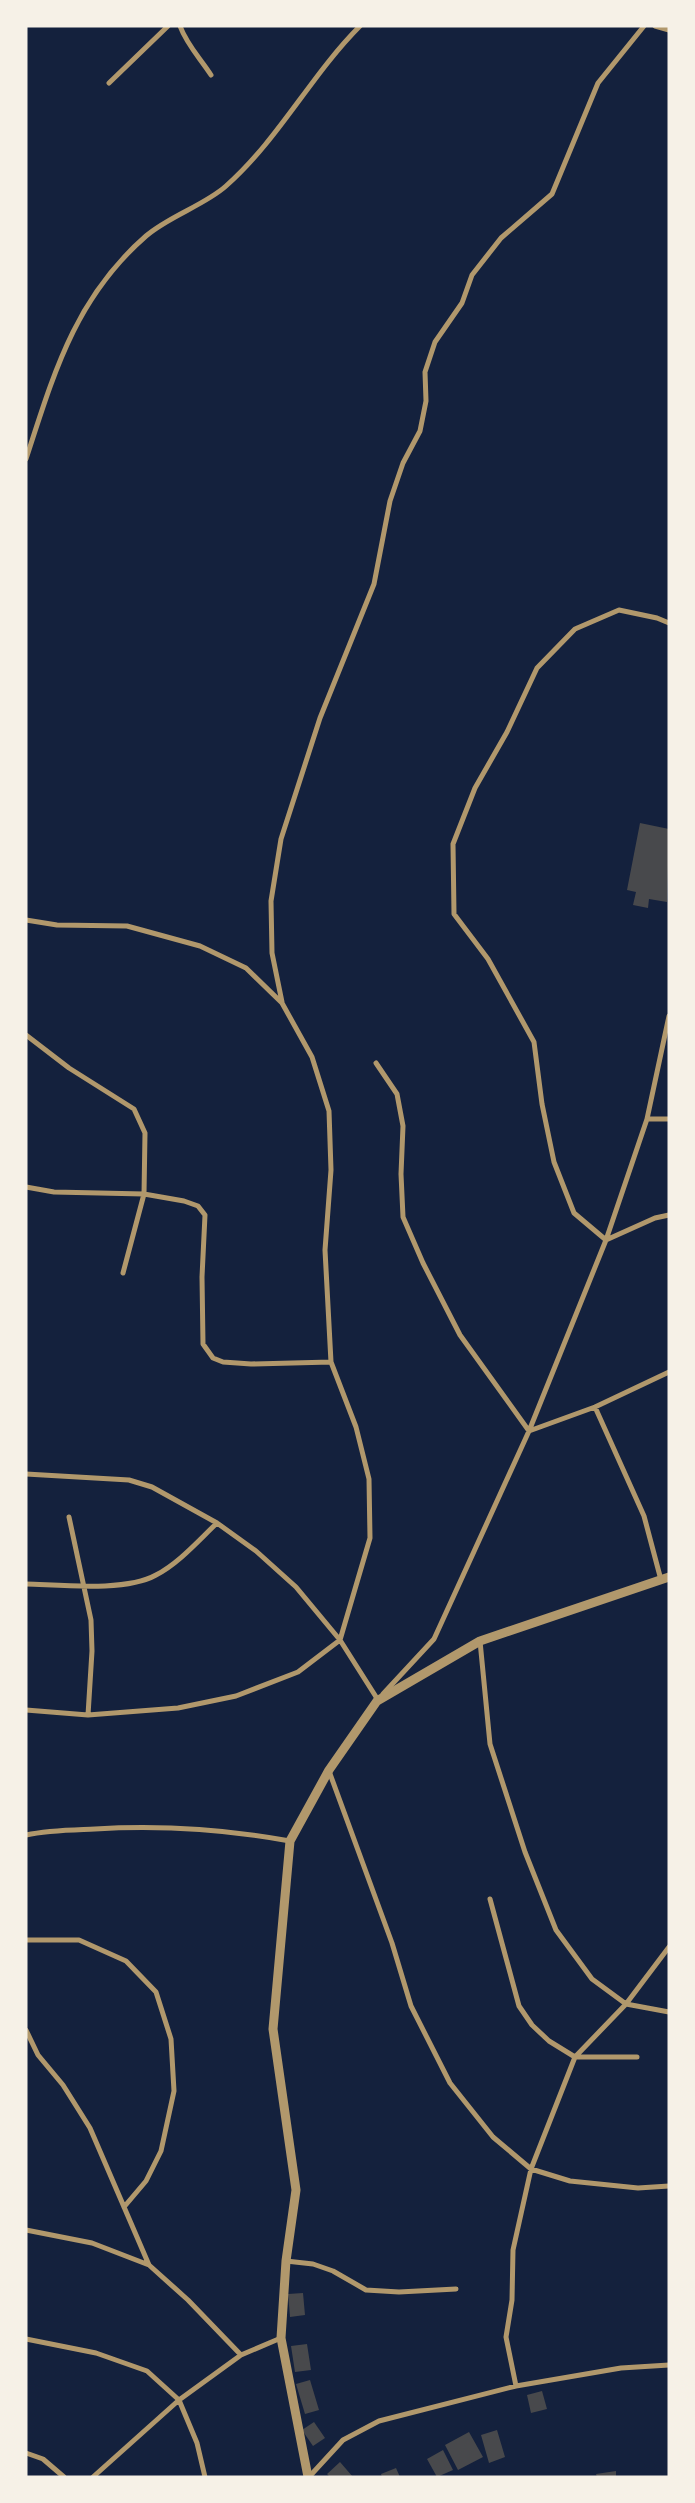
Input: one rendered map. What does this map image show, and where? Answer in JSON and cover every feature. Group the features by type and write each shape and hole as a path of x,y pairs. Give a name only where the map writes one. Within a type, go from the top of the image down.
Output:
{"street":[{"path":"109,83 168,26"},
{"path":"180,26 191,49 211,75"},
{"path":"26,459 56,367 66,343 81,314 123,258 148,235 226,187 273,136 346,40 360,26"},
{"path":"282,1003 272,953 271,901 281,839 320,718 374,584 390,501 403,463 420,431 426,401 425,372 435,342 462,303 472,275 501,238 552,194 598,83 644,26"},
{"path":"655,26 669,30"},
{"path":"606,1240 574,1213 554,1162 542,1104 534,1042 488,958 454,914 453,844 475,788 507,732 537,668 575,629 619,610 658,618 669,623"},
{"path":"26,920 57,926 127,926 200,946 246,968 282,1003 312,1056 329,1111 330,1170 325,1250 331,1362 356,1428 369,1479 370,1538 340,1640 298,1672 236,1696 178,1708 88,1715 26,1710"},
{"path":"309,2477 281,2338 286,2262 296,2190 273,2029 290,1841 329,1770 377,1701 434,1639 529,1431 606,1240 647,1119 669,1016"},
{"path":"26,1035 69,1068 134,1109 145,1133 144,1194 123,1272"},
{"path":"376,1063 397,1094 402,1118 403,1217 423,1263 460,1335 529,1431"},
{"path":"647,1119 669,1119"},
{"path":"26,1187 54,1192 144,1194 184,1201 198,1206 205,1215 203,1344 213,1358 223,1362 251,1364 331,1362"},
{"path":"606,1240 655,1218 669,1215"},
{"path":"529,1431 595,1407 669,1372"},
{"path":"377,1701 480,1641 665,1578 644,1516 595,1407"},
{"path":"26,1474 129,1480 152,1487 217,1523 256,1552 296,1587 340,1640 377,1701"},
{"path":"69,1517 91,1620 92,1651 88,1715"},
{"path":"26,1584 129,1584 155,1576 173,1564 217,1523"},
{"path":"480,1641 490,1744 525,1852 556,1930 592,1979 626,2004 669,2012"},
{"path":"329,1770 392,1943 411,2006 450,2084 492,2137 531,2169 570,2181 638,2188 669,2186"},
{"path":"26,1835 44,1832 147,1826 236,1831 290,1841"},
{"path":"490,1899 519,2006 532,2025 549,2041 575,2057 637,2057"},
{"path":"26,1940 79,1940 126,1961 156,1992 171,2039 174,2091 161,2151 146,2181 124,2206"},
{"path":"516,2386 506,2337 512,2300 514,2250 531,2169 575,2057 626,2004 669,1947"},
{"path":"26,2030 38,2055 64,2085 90,2128 149,2265"},
{"path":"26,2230 92,2243 149,2265 188,2300 241,2356"},
{"path":"286,2262 313,2264 333,2271 366,2290 399,2292 456,2289"},
{"path":"93,2477 179,2400 241,2356 281,2338"},
{"path":"26,2339 96,2353 146,2371 179,2400 197,2443 205,2477"},
{"path":"309,2477 344,2440 379,2421 516,2386 621,2368 669,2365"},
{"path":"26,2453 43,2459 64,2477"}],"building":[{"path":"640,823 669,829 667,902 649,899 648,908 633,905 636,892 627,890"},
{"path":"303,2293 305,2315 290,2317 288,2294"},
{"path":"307,2344 311,2370 295,2372 291,2346"},
{"path":"310,2380 319,2410 305,2414 296,2384"},
{"path":"542,2391 547,2409 531,2413 527,2395"},
{"path":"314,2422 325,2438 313,2446 302,2430"},
{"path":"497,2430 505,2457 489,2463 481,2435"},
{"path":"469,2432 483,2457 458,2470 445,2445"},
{"path":"443,2450 453,2470 437,2477 427,2459"},
{"path":"340,2462 353,2477 330,2477 327,2474"},
{"path":"396,2468 400,2477 382,2477 381,2474"},
{"path":"616,2471 616,2477 597,2477 596,2474"}]}
